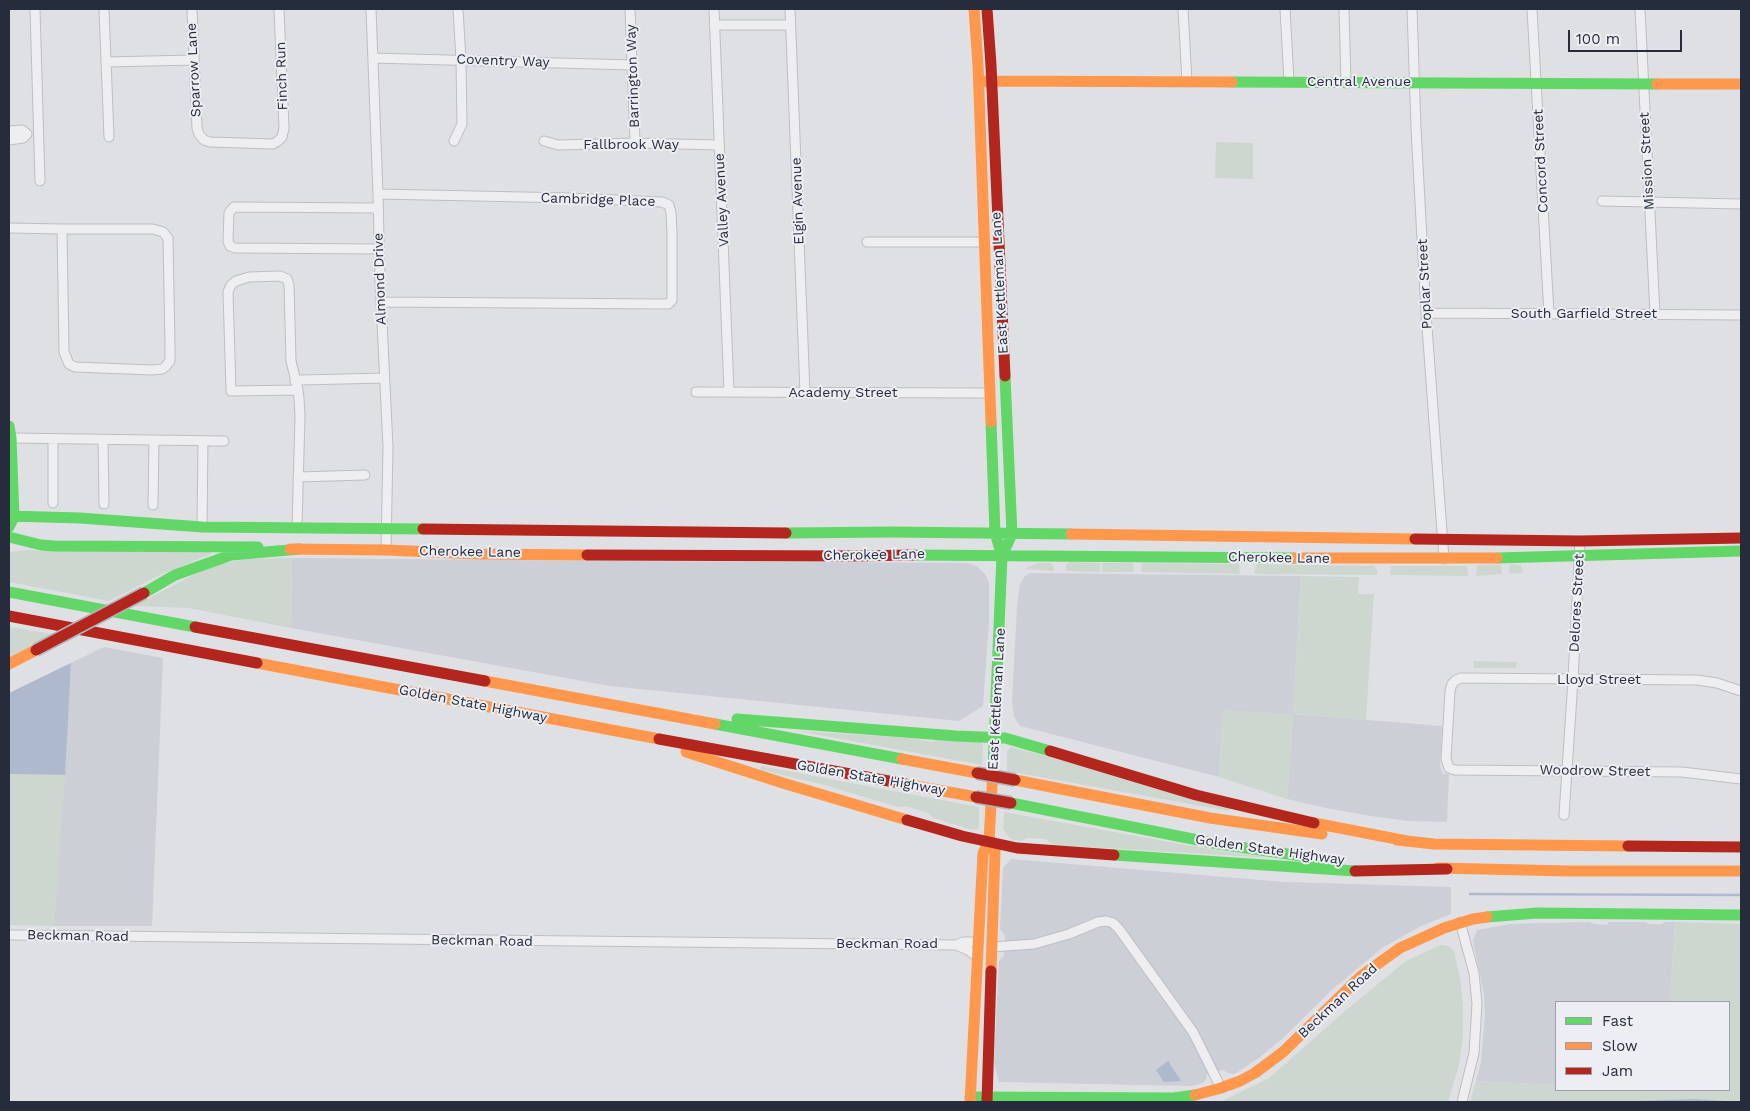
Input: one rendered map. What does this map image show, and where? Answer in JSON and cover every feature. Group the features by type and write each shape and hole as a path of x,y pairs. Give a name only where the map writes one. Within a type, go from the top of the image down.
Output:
{"main road":[{"name":"East Kettleman Lane","path":"970,1100 983,853 988,842 1002,599 1002,556 995,534 974,9"},
{"name":"East Kettleman Lane","path":"987,9 1012,534 1002,556"},
{"name":"Central Avenue","path":"978,81 1741,84"},
{"path":"9,426 11,438 11,520"},
{"name":"Cherokee Lane","path":"11,520 80,518 202,526 297,528 1444,540 1580,541 1741,538"},
{"path":"725,532 725,555"},
{"name":"Cherokee Lane","path":"9,537 41,545 54,546 265,547 471,554 1444,559 1741,551"},
{"path":"9,664 175,575 231,555 300,549"},
{"name":"Golden State Highway","path":"9,592 1265,827 1345,836 1475,845 1741,847"},
{"name":"Golden State Highway","path":"9,616 1274,853 1447,869 1741,871"},
{"path":"622,707 756,721 995,737 1014,740 1196,795 1309,822 1407,841"},
{"path":"626,733 786,784 988,842 1016,848 1360,871 1447,869"},
{"name":"East Kettleman Lane","path":"988,842 995,851 988,1100"},
{"path":"982,875 987,884 985,940 992,947"},
{"name":"Beckman Road","path":"970,1100 1174,1098 1221,1088 1240,1081 1283,1052 1379,962 1400,948 1460,922 1493,916 1537,913 1741,914"},
{"path":"978,942 986,957 985,994 990,1006"}],"street":[{"path":"35,9 40,181"},
{"path":"104,9 109,137"},
{"name":"Sparrow Lane","path":"192,9 193,60 197,128 199,134 204,140 223,142 272,144 278,141"},
{"name":"Finch Run","path":"278,141 282,137 284,128 279,9"},
{"name":"Almond Drive","path":"371,9 388,447 386,550"},
{"path":"454,140 462,124 458,9"},
{"name":"Barrington Way","path":"630,9 635,143"},
{"name":"Valley Avenue","path":"714,9 729,392"},
{"name":"Elgin Avenue","path":"790,9 805,393"},
{"path":"1183,9 1187,82"},
{"path":"1285,9 1289,81"},
{"path":"1344,9 1346,83"},
{"name":"Poplar Street","path":"1412,9 1426,313 1444,559"},
{"name":"Concord Street","path":"1532,9 1549,314"},
{"name":"Mission Street","path":"1640,9 1655,314"},
{"path":"714,25 790,26"},
{"name":"Coventry Way","path":"373,58 632,65"},
{"path":"106,62 193,60"},
{"path":"9,131 22,130 26,134 39,134"},
{"path":"9,140 23,138 26,134"},
{"name":"Fallbrook Way","path":"544,141 558,145 635,143 719,145"},
{"name":"Cambridge Place","path":"378,194 662,202 669,205 672,213 672,300 668,304 381,302"},
{"path":"1602,202 1741,204"},
{"path":"378,208 234,207 229,213 228,241 230,246 234,248 379,250"},
{"path":"9,228 153,229 163,232 168,238 170,346 170,361 165,367 152,370 75,367 69,364 64,352 62,229"},
{"path":"867,242 984,242"},
{"path":"297,528 300,416 296,386 291,361 289,285 287,279 280,276 249,277 236,281 231,285 228,292 231,391 296,386 301,380 384,378"},
{"name":"South Garfield Street","path":"1426,313 1741,315"},
{"name":"Academy Street","path":"696,392 989,393"},
{"path":"11,438 224,441"},
{"path":"53,439 53,504"},
{"path":"103,440 104,504"},
{"path":"153,505 154,441"},
{"path":"202,526 203,441"},
{"path":"298,477 364,475"},
{"name":"Delores Street","path":"1564,815 1580,541"},
{"name":"Lloyd Street","path":"1449,768 1446,759 1450,691 1452,684 1461,678 1708,680 1741,691"},
{"name":"Woodrow Street","path":"1449,768 1455,770 1682,772 1741,778"},
{"path":"992,947 1034,944 1069,934 1098,922 1106,921 1113,923 1192,1032 1221,1088"},
{"path":"1460,922 1474,973 1477,1004 1474,1053 1462,1102"},
{"name":"Beckman Road","path":"9,935 956,945 968,950 977,957"},
{"name":"Beckman Road","path":"956,945 962,942 978,942"}],"shaded area":[{"path":"1216,142 1253,143 1253,179 1215,178"},
{"path":"27,550 211,551 211,554 160,575 109,601 9,582 9,552"},
{"path":"292,558 968,563 978,567 985,574 989,583 989,622 983,706 959,721 610,686 291,628"},
{"path":"292,558 291,628 188,608 134,606 197,573 221,564 245,559"},
{"path":"1070,562 1100,563 1100,572 1066,571 1066,565"},
{"path":"1038,563 1051,563 1054,571 1024,569"},
{"path":"1102,563 1133,563 1134,572 1102,572"},
{"path":"1142,563 1239,564 1240,574 1141,572"},
{"path":"1256,564 1374,566 1377,575 1254,574"},
{"path":"1510,564 1521,565 1523,573 1509,574"},
{"path":"1477,565 1501,565 1502,574 1476,576"},
{"path":"1391,566 1467,566 1468,576 1390,575"},
{"path":"1030,573 1301,576 1293,714 1442,726 1440,767 1443,774 1449,774 1447,822 1409,821 1371,816 1287,799 1293,715 1223,710 1219,777 1020,726 1014,717 1012,699 1017,607 1020,584 1025,576"},
{"path":"1301,576 1359,577 1358,594 1374,594 1366,720 1293,714"},
{"path":"9,627 53,634 9,660"},
{"path":"104,647 163,658 152,926 54,926 71,663"},
{"path":"1473,661 1517,662 1516,668 1474,668"},
{"path":"1223,710 1293,714 1287,799 1219,777"},
{"path":"798,731 910,738 933,742 940,738 981,742 983,746 982,765"},
{"path":"1011,747 1231,806 1229,811 1007,771 1007,751"},
{"path":"761,766 979,807 979,826 978,829 972,830 933,818 928,813 906,806 898,807 817,783 761,770"},
{"path":"9,774 65,775 54,926 9,925"},
{"path":"1004,812 1219,851 1273,858 1053,845 1045,839 1028,838 1020,841 1011,839 1006,834 1003,828"},
{"path":"1011,859 1285,882 1451,887 1451,914 1419,927 1382,948 1333,989 1283,1038 1235,1074 1223,1070 1207,1074 1203,1083 1192,1086 999,1082 994,1062 999,961 1004,956 1005,936 1000,929 1003,868"},
{"path":"1590,922 1607,925 1609,922 1662,924 1665,922 1675,922 1670,1001 1555,1001 1555,1085 1476,1081 1481,1062 1485,1015 1484,994 1473,941 1477,930 1510,924"},
{"path":"1675,922 1741,924 1741,1102 1470,1102 1476,1081 1555,1085 1555,1091 1730,1091 1730,1001 1670,1001"},
{"path":"1440,945 1448,946 1454,951 1460,978 1463,1006 1463,1035 1459,1065 1448,1102 1220,1102 1269,1078 1346,1010 1406,961"}],"water":[{"path":"71,663 65,775 9,774 9,693"},
{"path":"1168,1061 1181,1081 1164,1082 1156,1070"},
{"path":"1695,1099 1741,1102 1602,1102"}],"waterway":[{"path":"1470,894 1741,895"}],"traffic: fast":[{"path":"1232,82 1657,84"},
{"path":"1002,556 1012,534 1005,376"},
{"path":"991,422 995,533 1002,556 993,768"},
{"path":"9,426 14,517 9,527"},
{"path":"9,516 80,518 202,527 423,529"},
{"path":"786,533 1071,534"},
{"path":"9,537 41,545 54,546 258,547"},
{"path":"144,593 175,575 231,555 300,549"},
{"path":"1497,558 1741,551"},
{"path":"914,555 1294,558"},
{"path":"9,592 195,627"},
{"path":"737,719 1005,738 1050,751"},
{"path":"715,724 902,759"},
{"path":"1011,803 1218,844 1323,859"},
{"path":"1114,855 1355,871"},
{"path":"1487,917 1537,913 1741,915"},
{"path":"970,1097 1174,1098 1195,1095"}],"traffic: slow":[{"path":"974,9 978,65 991,422"},
{"path":"981,81 1232,82"},
{"path":"1657,84 1741,84"},
{"path":"1071,534 1415,539"},
{"path":"290,549 587,555"},
{"path":"1294,558 1497,558"},
{"path":"9,664 36,650"},
{"path":"257,663 659,739"},
{"path":"485,681 715,724"},
{"path":"686,752 907,820"},
{"path":"902,759 977,773"},
{"path":"989,842 993,768"},
{"path":"1015,780 1210,818 1322,834"},
{"path":"905,784 976,797"},
{"path":"1314,823 1407,841"},
{"path":"1397,840 1434,844 1628,846"},
{"path":"970,1102 983,853 989,842 995,851 991,971"},
{"path":"1438,868 1569,871 1741,871"},
{"path":"1195,1095 1221,1088 1255,1073 1283,1052 1361,976 1400,948 1444,928 1473,919 1487,917"}],"traffic: jam":[{"path":"987,9 1005,376"},
{"path":"423,529 786,533"},
{"path":"1415,539 1580,541 1741,538"},
{"path":"587,555 914,555"},
{"path":"36,650 144,593"},
{"path":"9,616 257,663"},
{"path":"195,627 485,681"},
{"path":"659,739 905,784"},
{"path":"1050,751 1196,795 1314,823"},
{"path":"977,773 1015,780"},
{"path":"976,797 1011,803"},
{"path":"907,820 962,836 1017,848 1114,855"},
{"path":"1628,846 1741,847"},
{"path":"1355,871 1447,869"},
{"path":"987,1102 991,971"}]}
